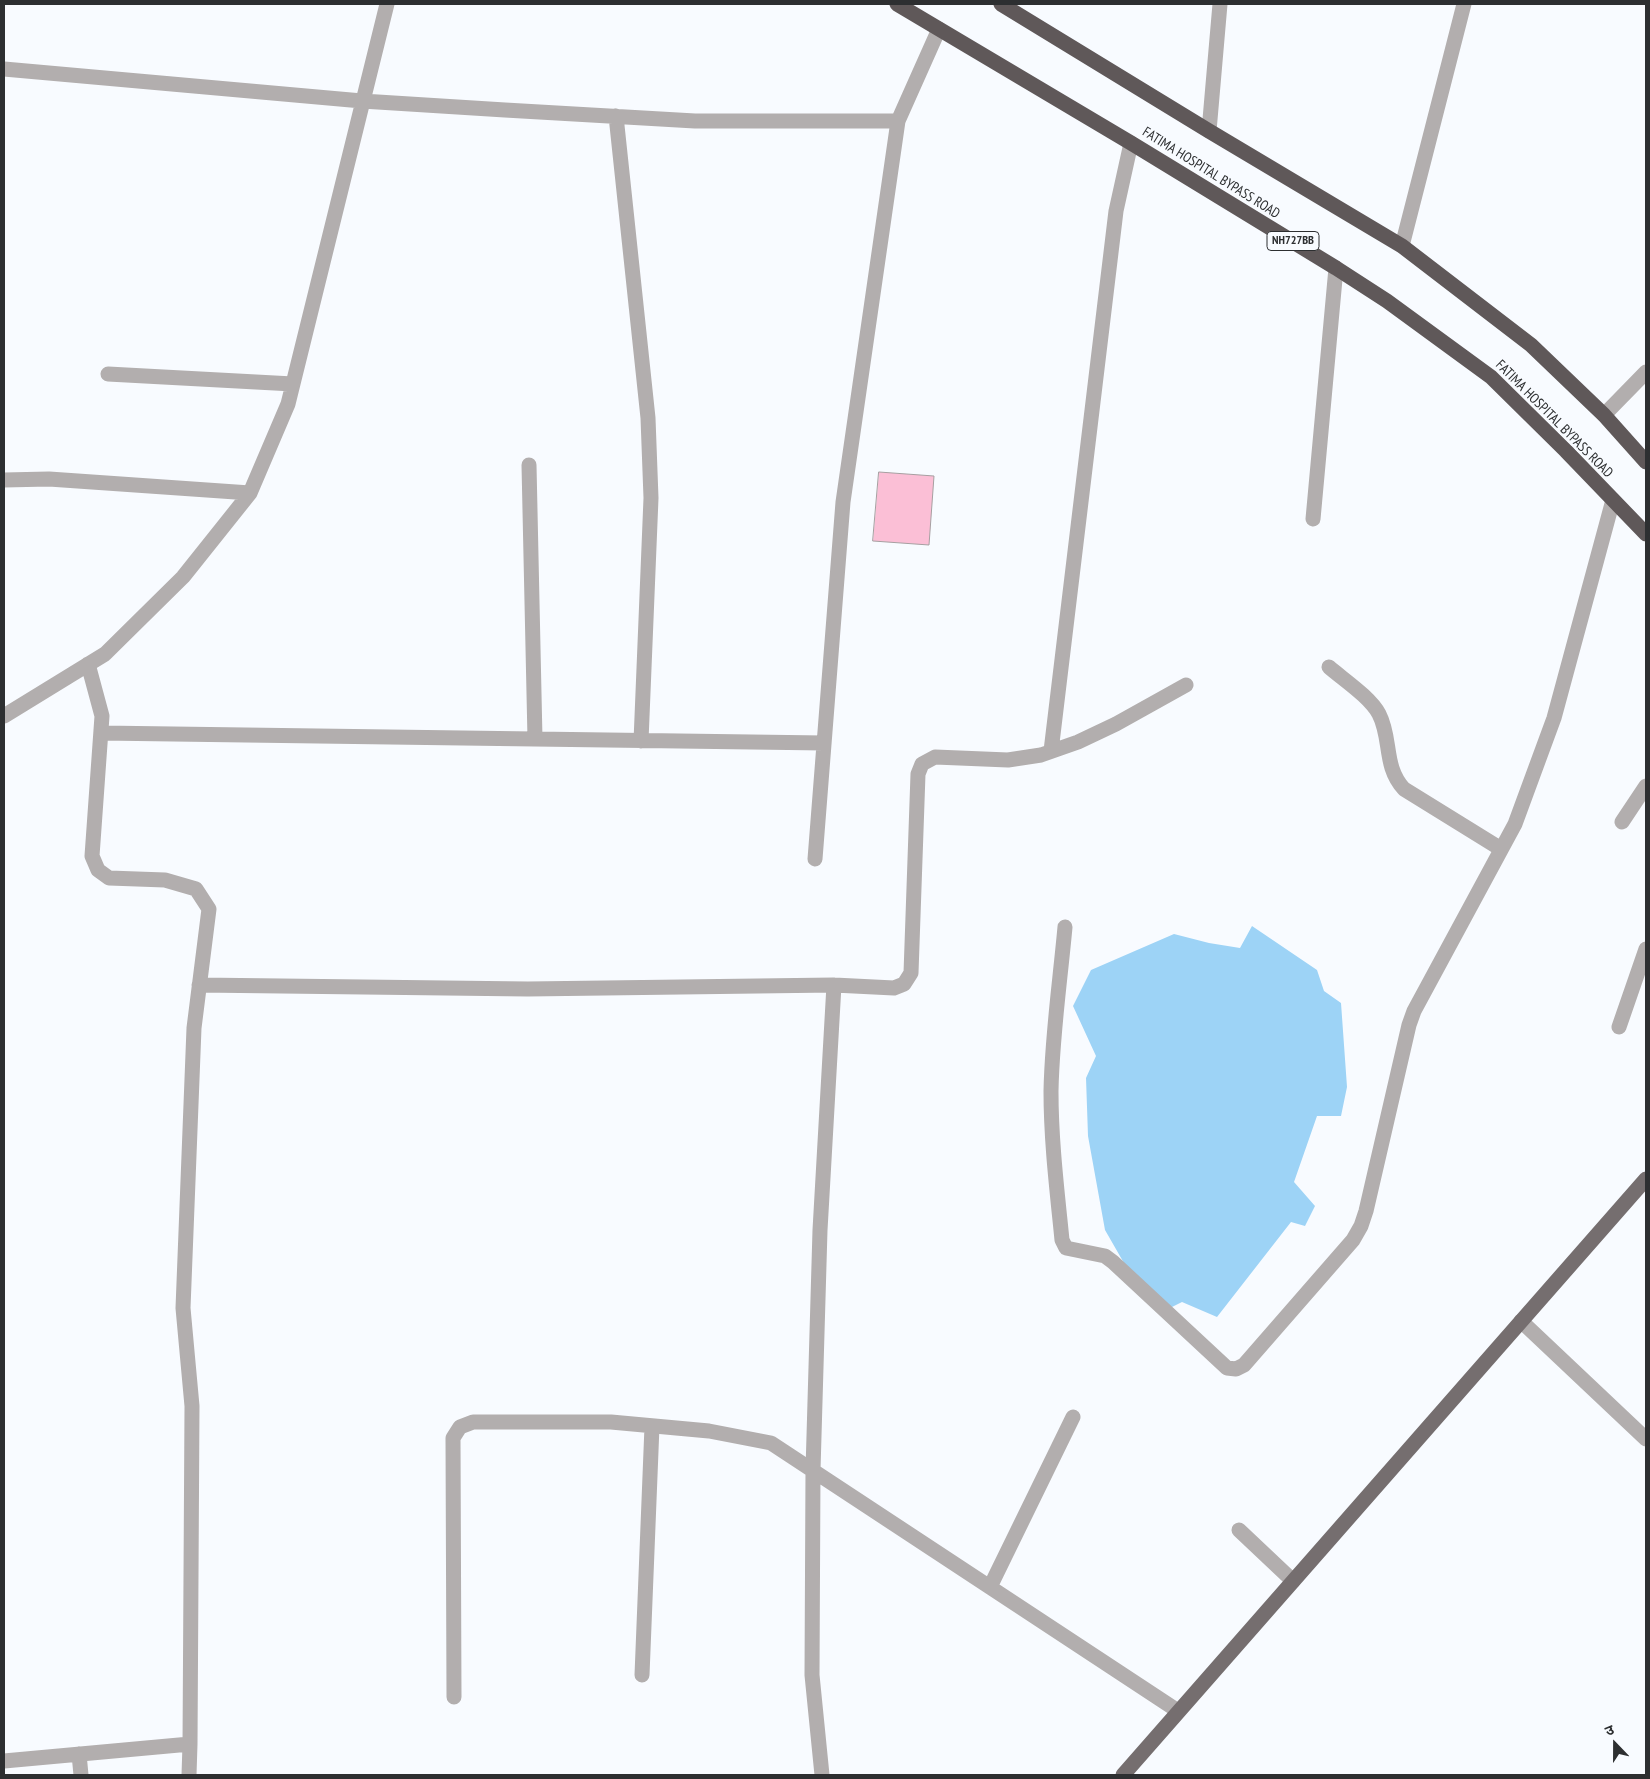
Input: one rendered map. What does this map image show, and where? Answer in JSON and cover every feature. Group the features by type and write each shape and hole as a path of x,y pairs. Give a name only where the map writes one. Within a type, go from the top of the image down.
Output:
{"highway":[{"name":"FATIMA HOSPITAL BYPASS ROAD","path":"897,4 1132,142 1387,301 1491,377 1646,534"},
{"path":"1001,4 1208,131 1402,246 1531,345 1604,414 1646,462"}],"main road":[{"path":"1123,1775 1646,1179"}],"street":[{"path":"4,716 105,654 182,577 250,493 288,404 387,4"},
{"path":"1208,131 1220,4"},
{"path":"1402,246 1464,4"},
{"path":"814,859 843,502 898,121 939,29"},
{"path":"4,69 362,101 695,121 898,121"},
{"path":"616,116 648,418 651,498 641,741"},
{"path":"1051,752 1116,211 1132,142"},
{"path":"1313,519 1336,268"},
{"path":"1604,414 1646,372"},
{"path":"108,374 293,384"},
{"path":"529,465 535,739"},
{"path":"4,480 49,478 250,493"},
{"path":"1065,927 1053,1051 1052,1091 1054,1163 1062,1240 1066,1248 1104,1256 1113,1262 1227,1368 1236,1369 1244,1365 1353,1240 1361,1226 1409,1025 1414,1011 1515,824 1554,718 1613,500"},
{"path":"88,664 102,716 92,856 98,870 109,878 165,880 196,889 209,910 194,1028 183,1308 192,1406 189,1775"},
{"path":"1328,667 1371,703 1378,712 1382,721 1396,781 1404,789 1502,849"},
{"path":"199,985 528,988 834,985 894,988 904,984 911,973 918,774 922,764 935,757 1008,760 1042,755 1078,742 1116,724 1186,684"},
{"path":"101,734 824,743"},
{"path":"1622,822 1646,786"},
{"path":"1619,1027 1646,949"},
{"path":"822,1775 812,1675 812,1470 820,1230 834,985"},
{"path":"1521,1321 1646,1439"},
{"path":"990,1587 1073,1417"},
{"path":"454,1698 453,1438 460,1427 473,1422 611,1422 709,1431 771,1442 1178,1711"},
{"path":"642,1675 652,1426"},
{"path":"1238,1530 1292,1581"},
{"path":"4,1761 190,1744"},
{"path":"79,1754 81,1775"}],"water":[{"path":"1252,926 1317,970 1324,991 1341,1003 1347,1087 1341,1116 1317,1116 1294,1182 1315,1206 1305,1226 1291,1222 1217,1317 1182,1302 1164,1311 1136,1284 1105,1230 1088,1136 1086,1078 1096,1056 1073,1006 1091,970 1174,934 1209,943 1240,948"}],"building":[{"path":"879,472 934,476 929,545 873,541"}]}
